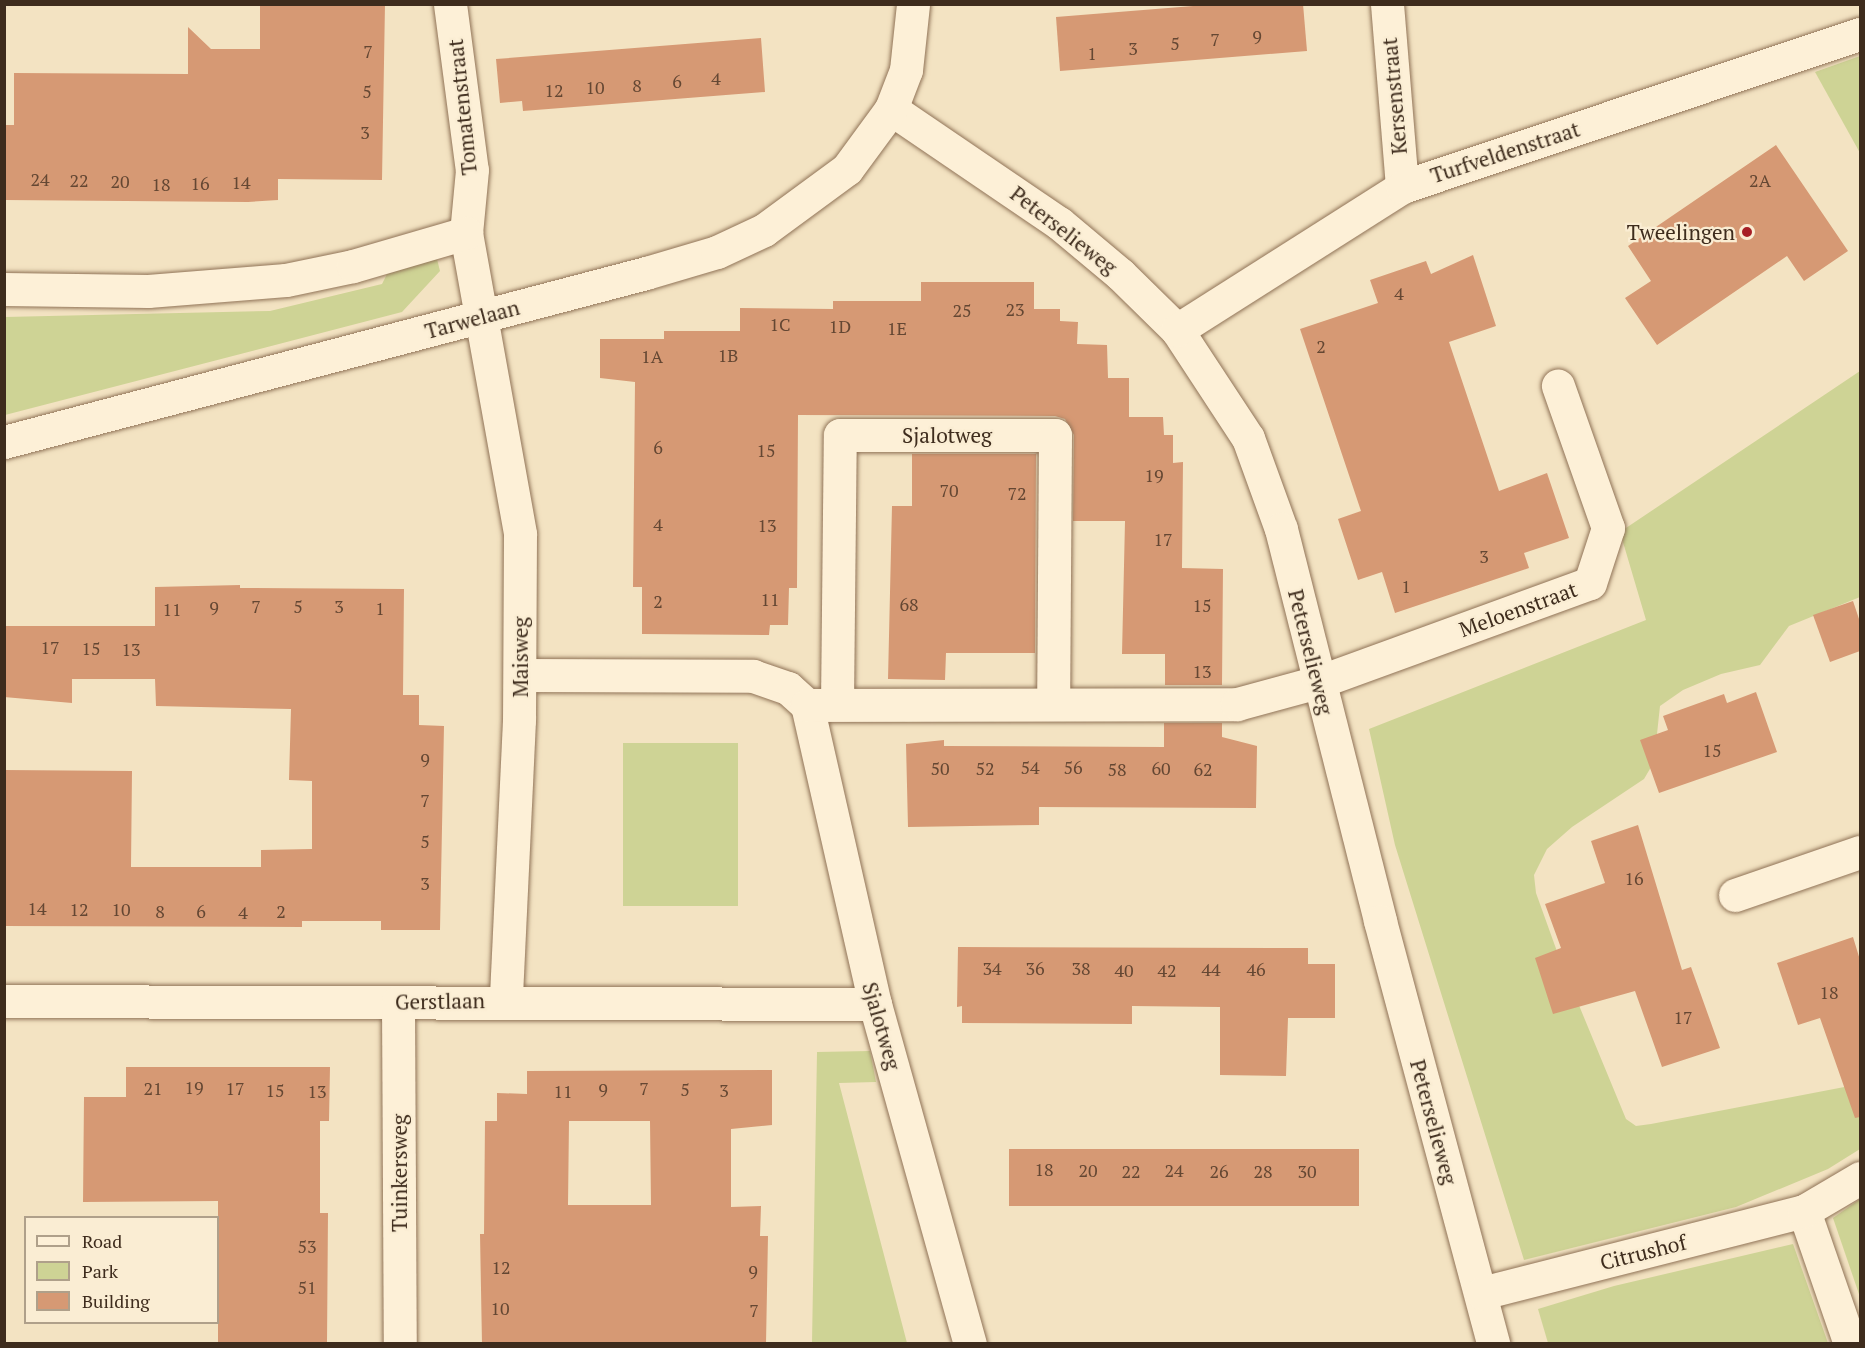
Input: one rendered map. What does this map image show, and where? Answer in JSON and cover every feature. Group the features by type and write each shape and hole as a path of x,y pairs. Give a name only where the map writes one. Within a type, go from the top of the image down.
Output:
{"street":[{"name":"Tomatenstraat","path":"450,4 472,171 466,232 481,317"},
{"name":"Tarwelaan","path":"4,442 683,263 764,230 847,169 891,109 906,70 913,27 913,4"},
{"name":"Kersenstraat","path":"1387,4 1402,186"},
{"name":"Turfveldenstraat","path":"1177,330 1402,186 1860,34"},
{"name":"Peterselieweg","path":"891,109 1059,223 1120,274 1177,330 1248,438 1281,529 1318,682 1482,1293 1493,1344"},
{"path":"4,290 148,291 286,280 353,266 466,232"},
{"name":"Maisweg","path":"481,317 520,534 520,675 506,1000"},
{"name":"Meloenstraat","path":"1318,682 1590,583 1608,528 1558,386"},
{"name":"Sjalotweg","path":"970,1344 875,1004 822,705 840,435 1055,435 1053,704"},
{"path":"520,675 753,676 788,688 822,705 1237,704 1318,682"},
{"path":"1735,895 1860,852"},
{"name":"Gerstlaan","path":"4,1001 506,1000 875,1004"},
{"name":"Tuinkersweg","path":"399,1002 400,1344"},
{"name":"Citrushof","path":"1482,1293 1804,1211 1860,1178"},
{"path":"1804,1211 1850,1344"}],"green space":[{"path":"1860,56 1860,153 1815,72"},
{"path":"437,259 440,271 402,312 5,415 5,317 270,311 382,284 387,274"},
{"path":"1860,371 1860,597 1789,626 1760,665 1721,674 1683,690 1660,706 1654,762 1644,779 1572,827 1547,849 1534,875 1536,893 1559,957 1626,1119 1636,1126 1651,1124 1860,1084 1860,1149 1828,1169 1736,1207 1524,1260 1395,845 1369,729 1646,620 1620,532"},
{"path":"623,743 738,743 738,906 623,906"},
{"path":"870,1051 876,1082 839,1083 907,1343 812,1343 817,1052"},
{"path":"1860,1199 1860,1297 1833,1218"},
{"path":"1793,1244 1828,1343 1548,1343 1538,1309 1614,1286"}],"building":[{"path":"260,4 385,4 382,180 278,179 278,200 248,202 4,200 4,125 14,125 14,73 188,74 188,27 211,49 260,49"},
{"path":"1218,4 1303,4 1307,51 1060,71 1056,17"},
{"path":"761,38 765,92 523,111 522,101 500,103 496,59"},
{"path":"1776,145 1848,251 1804,281 1787,256 1657,345 1625,298 1651,281 1628,246"},
{"path":"1473,255 1496,326 1449,342 1499,491 1547,473 1569,538 1524,553 1529,568 1395,613 1382,572 1358,580 1338,519 1361,511 1300,329 1378,303 1370,280 1426,261 1431,274"},
{"path":"921,282 1034,282 1034,309 1060,309 1060,321 1078,322 1077,344 1107,345 1108,378 1129,378 1129,417 1163,417 1164,435 1173,435 1173,463 1183,462 1182,568 1223,569 1222,685 1165,685 1165,654 1122,654 1125,521 1073,521 1074,435 1065,419 1055,416 798,415 797,588 789,588 788,625 770,625 769,635 642,634 642,587 633,587 635,382 600,378 600,339 664,339 664,331 740,331 740,308 833,309 833,301 921,301"},
{"path":"912,454 1036,454 1035,653 946,653 945,680 888,679 892,506 912,506"},
{"path":"240,585 240,588 404,589 403,695 419,695 419,725 444,726 440,930 381,930 381,921 302,921 302,927 4,926 4,770 132,771 131,867 261,867 261,850 312,849 312,781 289,780 291,709 156,706 155,679 72,679 72,703 4,697 4,626 155,626 155,587"},
{"path":"1853,601 1860,622 1860,651 1830,662 1813,615"},
{"path":"1756,692 1777,752 1659,793 1640,740 1668,730 1663,716 1724,694 1727,703"},
{"path":"1164,723 1222,723 1222,737 1257,746 1256,808 1039,807 1039,825 908,827 906,744 944,740 944,746 1164,747"},
{"path":"1638,825 1682,970 1691,967 1720,1048 1662,1067 1635,991 1553,1014 1535,958 1561,948 1545,904 1605,883 1591,841"},
{"path":"1853,937 1860,960 1860,1117 1855,1118 1820,1018 1798,1025 1777,963"},
{"path":"958,947 1308,948 1308,964 1335,964 1335,1018 1288,1018 1286,1076 1220,1075 1220,1007 1132,1006 1132,1024 962,1023 962,1006 957,1007"},
{"path":"126,1067 330,1067 329,1121 320,1121 320,1213 328,1213 327,1344 218,1344 218,1201 83,1202 84,1097 126,1097"},
{"path":"772,1070 772,1125 731,1129 731,1207 761,1206 760,1236 768,1236 766,1344 482,1344 480,1234 484,1234 485,1121 497,1121 497,1093 527,1094 527,1071","holes":["569,1121 650,1121 651,1205 568,1205"]},
{"path":"1009,1149 1359,1149 1359,1206 1009,1206"}],"place":[{"name":"Tweelingen","path":"1747,232"}]}
